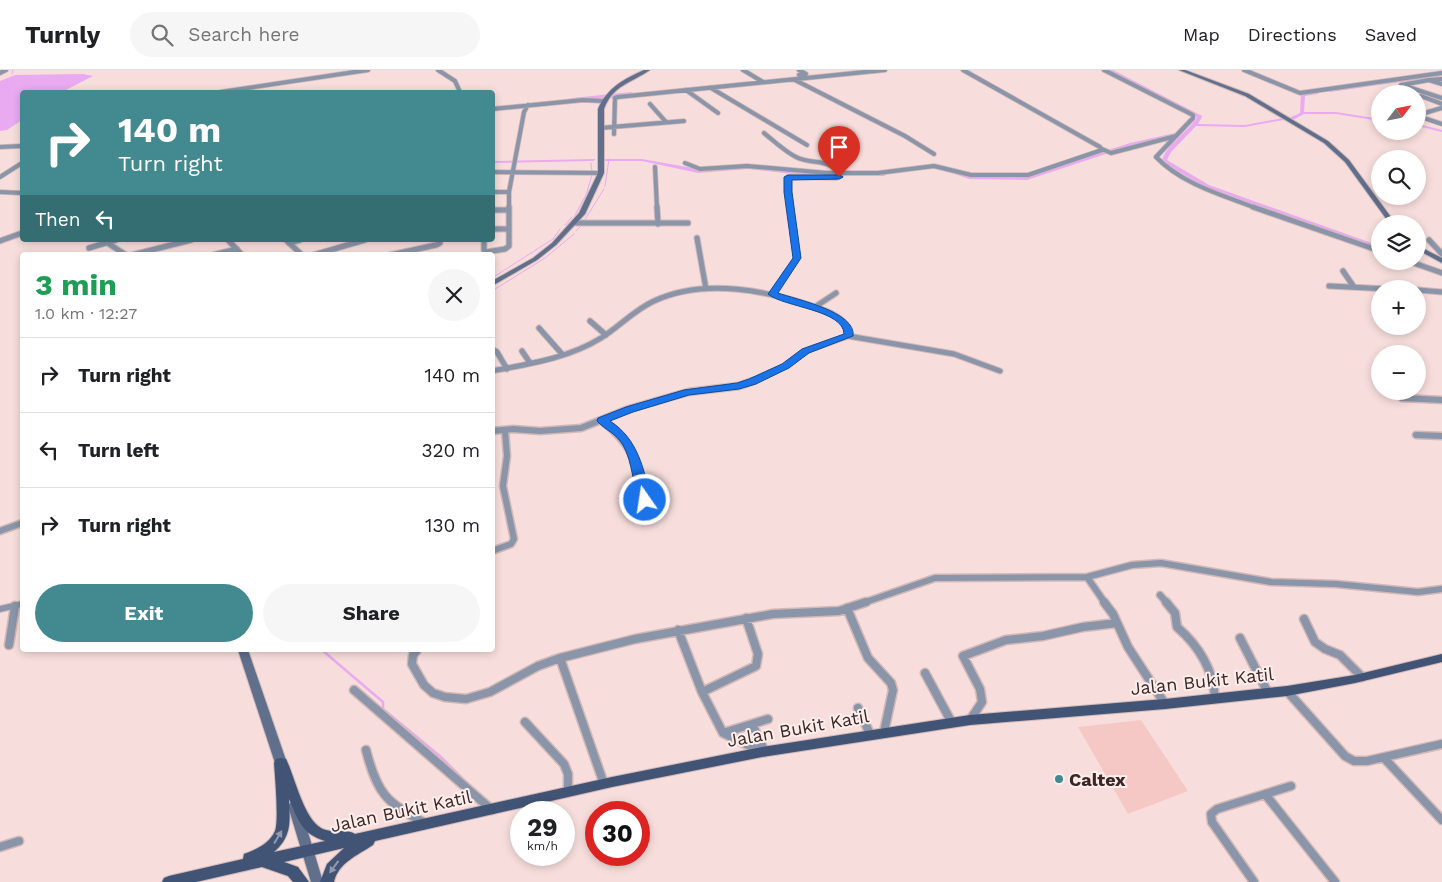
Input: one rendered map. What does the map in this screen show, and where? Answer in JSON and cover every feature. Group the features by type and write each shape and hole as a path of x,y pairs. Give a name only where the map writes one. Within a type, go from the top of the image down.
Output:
{"main road":[{"path":"495,282 535,259 576,223 590,200 601,173 601,109 605,98 626,81 648,70"},
{"path":"1181,70 1253,98 1326,142 1347,161 1386,215"},
{"path":"1426,252 1442,261"},
{"path":"244,652 281,763 317,882"},
{"name":"Jalan Bukit Katil","path":"169,882 604,784 764,752 870,734 970,720 1165,704 1287,691 1362,677 1442,658"},
{"path":"281,763 305,816 314,830 337,837 375,836"},
{"path":"205,873 258,856 273,845 280,836 283,828 281,763"},
{"path":"327,882 335,863 375,836"},
{"path":"261,861 292,871 302,882"}],"street":[{"path":"0,73 6,70"},
{"path":"234,90 368,70"},
{"path":"438,70 455,82 459,90"},
{"path":"743,70 762,81"},
{"path":"798,70 806,74 790,75 905,136 934,154"},
{"path":"614,134 615,98 762,81 885,70"},
{"path":"963,70 1109,153 1176,136"},
{"path":"1104,70 1193,115 1193,118 1156,159 1187,180 1222,196 1371,249"},
{"path":"1244,70 1297,92 1442,73"},
{"path":"1400,85 1442,79"},
{"path":"1429,80 1442,84"},
{"path":"711,88 807,145"},
{"path":"686,90 718,113"},
{"path":"1426,93 1442,98"},
{"path":"495,109 605,98"},
{"path":"1426,98 1442,104"},
{"path":"650,104 666,122"},
{"path":"486,252 509,246 509,192 524,112 528,105"},
{"path":"1426,113 1440,110"},
{"path":"1426,118 1442,124"},
{"path":"600,128 684,121"},
{"path":"764,132 794,156 821,160 835,167 840,174"},
{"path":"0,146 20,144"},
{"path":"685,163 700,169 747,166 840,174 878,173 934,166 972,175 1022,176 1103,150"},
{"path":"0,177 20,163"},
{"path":"655,167 658,224"},
{"path":"495,172 601,173"},
{"path":"772,294 797,258 788,192 788,177 836,178 840,174"},
{"path":"0,192 20,193"},
{"path":"495,192 509,192"},
{"path":"495,210 508,210"},
{"path":"576,223 688,223"},
{"path":"495,229 508,229"},
{"path":"0,241 20,233"},
{"path":"697,238 706,289"},
{"path":"1429,240 1440,249 1442,254"},
{"path":"89,248 103,242"},
{"path":"106,242 122,252"},
{"path":"144,252 183,242"},
{"path":"230,242 240,252"},
{"path":"288,242 299,252"},
{"path":"323,252 358,242"},
{"path":"412,252 439,244 440,242"},
{"path":"225,252 237,249"},
{"path":"1426,267 1442,273"},
{"path":"1343,271 1354,287"},
{"path":"1328,286 1371,288"},
{"path":"495,371 530,363 588,345 606,335 653,301 676,294 706,289 772,294 815,307 842,321 848,328 848,336"},
{"path":"1426,291 1442,292"},
{"path":"815,307 836,293"},
{"path":"590,321 606,335"},
{"path":"539,328 562,354"},
{"path":"495,431 540,431 581,428 629,410 688,392 739,386 785,366 805,351 848,336 954,354 1000,371"},
{"path":"495,351 507,369"},
{"path":"522,351 530,363"},
{"path":"1426,399 1442,400"},
{"path":"602,421 614,429 628,444 637,466 645,500"},
{"path":"495,550 511,544 514,539 503,486 507,456 505,430"},
{"path":"1416,435 1442,436"},
{"path":"0,531 20,524"},
{"path":"415,652 412,664 424,685 433,693 456,700 490,692 538,666 560,658 678,630 746,618 773,614 822,613 847,608 935,578 1087,577 1132,565 1161,563 1271,582 1336,584 1418,592 1442,589"},
{"path":"1087,577 1103,598 1128,647 1165,704"},
{"path":"1160,595 1175,613 1177,626 1190,639 1210,669 1214,683 1215,698"},
{"path":"0,609 19,605 8,645"},
{"path":"847,608 868,658 892,682 893,690 884,732"},
{"path":"702,692 756,666 758,654 746,618"},
{"path":"1304,619 1316,642 1325,649 1340,655 1362,677"},
{"path":"970,720 982,702 980,689 963,656 1006,640 1043,636 1117,623"},
{"path":"678,630 702,692 723,733 764,752"},
{"path":"1240,638 1268,693"},
{"path":"560,658 604,784"},
{"path":"925,673 952,723"},
{"path":"354,690 492,810"},
{"path":"1287,691 1350,760 1358,762 1384,758 1442,744"},
{"path":"858,708 870,734"},
{"path":"723,733 768,719"},
{"path":"525,722 564,764 568,774 568,792"},
{"path":"752,724 764,752"},
{"path":"366,750 371,769 384,798 402,812 428,824"},
{"path":"1384,758 1442,820"},
{"path":"1254,882 1212,822 1211,814 1217,809 1292,786"},
{"path":"1265,794 1335,882"},
{"path":"0,847 20,841"}],"shaded area":[{"path":"83,74 93,76 66,90 20,90 20,121 7,130 0,131 0,81 15,75"},
{"path":"1141,720 1188,791 1128,814 1078,727"}],"waterway":[{"path":"12,74 13,70"},
{"path":"1110,70 1200,117 1194,125"},
{"path":"1330,91 1442,75"},
{"path":"1302,113 1303,95 1316,93"},
{"path":"572,100 631,94"},
{"path":"1291,119 1302,113"},
{"path":"1302,113 1336,113 1371,119"},
{"path":"1194,125 1245,126 1281,119"},
{"path":"1194,125 1169,151 1164,161 1207,186 1371,245"},
{"path":"1426,127 1442,131"},
{"path":"952,172 969,177 1027,178 1132,144 1175,134"},
{"path":"605,186 609,159"},
{"path":"495,162 593,160"},
{"path":"605,160 642,160 698,171 748,168 811,174 884,174"},
{"path":"591,163 592,172"},
{"path":"575,215 586,195 592,175"},
{"path":"584,221 604,189"},
{"path":"565,225 572,217"},
{"path":"576,231 580,227"},
{"path":"495,276 553,239 560,229"},
{"path":"495,289 545,258 574,234"},
{"path":"324,652 383,702 383,709 441,757 473,789"}],"place":[{"name":"Caltex","path":"1059,779"}],"route":[{"path":"645,500 637,466 628,444 614,429 602,421 629,410 688,392 739,386 767,376 793,362 805,351 848,336 848,328 837,317 789,298 772,294 797,258 788,192 788,177 839,177"}]}
